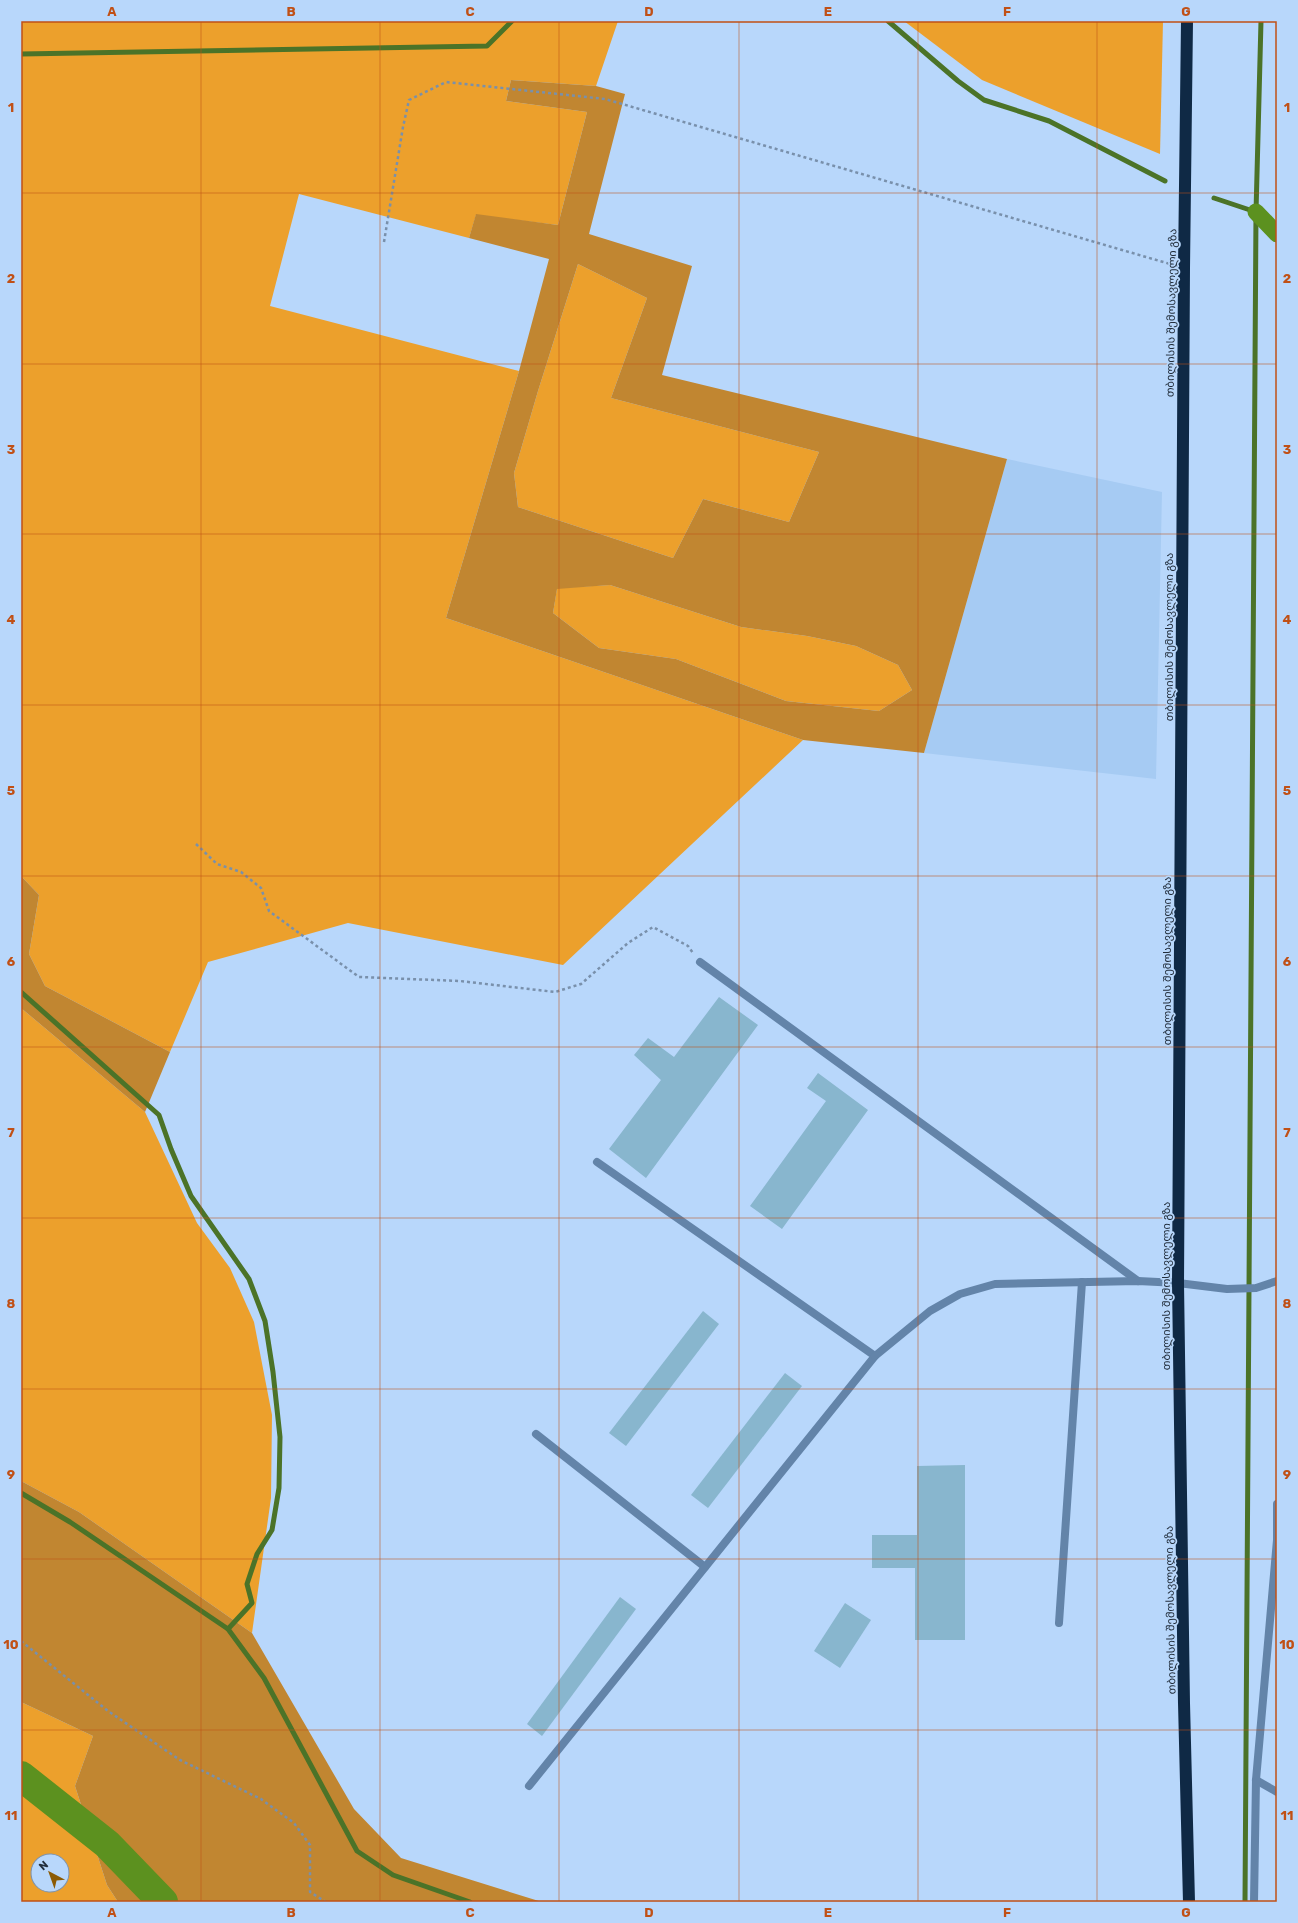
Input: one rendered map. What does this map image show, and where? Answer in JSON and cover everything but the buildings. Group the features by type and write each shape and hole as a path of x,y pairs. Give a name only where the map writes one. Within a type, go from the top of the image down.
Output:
{"highway":[{"name":"თბილისის შემოსავლელი გზა","path":"1187,21 1184,268 1178,1283 1184,1703 1189,1902"}],"street":[{"path":"700,962 1138,1281"},
{"path":"597,1162 875,1356"},
{"path":"529,1786 875,1356 930,1311 960,1294 995,1284 1138,1281 1227,1288 1256,1288 1277,1282"},
{"path":"1059,1623 1082,1282"},
{"path":"536,1434 705,1568"},
{"path":"1254,1902 1256,1780 1276,1562 1277,1504"},
{"path":"1256,1780 1277,1792"}],"path":[{"path":"384,242 403,127 409,100 446,82 605,99 1184,268"},
{"path":"196,844 217,864 241,872 261,888 269,911 359,977 460,981 555,992 581,984 628,943 653,927 688,946 700,962"},
{"path":"21,1641 108,1711 180,1760 261,1798 294,1823 310,1845 310,1892 326,1902"}],"shaded area":[{"path":"21,21 618,21 596,86 511,80 506,101 587,112 558,225 476,215 469,238 299,194 270,306 519,371 446,618 803,740 563,965 348,923 208,962 170,1052 45,986 29,954 39,895 21,876"},
{"path":"904,21 1163,21 1160,154 982,80"},
{"path":"511,80 596,86 625,94 589,234 692,266 662,375 1007,459 924,753 803,740 446,618 519,371 549,259 469,238 476,214 558,225 587,112 506,101","holes":["578,264 647,298 611,398 819,452 789,522 703,499 673,558 518,507 514,473","610,585 741,627 807,636 856,646 898,665 912,690 879,711 786,701 676,659 599,648 553,613 557,589"]},
{"path":"578,264 647,298 611,398 819,452 789,522 703,499 673,558 518,507 514,473"},
{"path":"1007,459 1162,492 1156,779 924,753"},
{"path":"610,585 741,627 807,636 856,646 898,665 912,690 879,711 786,701 676,659 599,648 553,613 557,588"},
{"path":"21,876 39,895 29,954 45,986 170,1052 145,1112 21,1008"},
{"path":"21,1008 145,1112 197,1223 230,1268 254,1322 272,1415 271,1498 252,1633 79,1512 21,1481"},
{"path":"21,1481 79,1512 252,1633 354,1809 401,1858 542,1902 118,1902 107,1885 75,1786 93,1736 21,1702"},
{"path":"21,1702 93,1736 75,1786 107,1885 118,1902 21,1902"}],"waterway":[{"path":"21,54 487,46 512,21"},
{"path":"888,21 958,81 984,100 1049,121 1165,181"},
{"path":"1245,1902 1256,212 1261,21"},
{"path":"1214,198 1256,212"},
{"path":"1256,212 1277,234"},
{"path":"21,992 159,1115 171,1149 191,1196 249,1279 265,1321 273,1372 280,1437 279,1488 272,1530 257,1554 247,1584 252,1603 228,1629"},
{"path":"21,1493 70,1522 228,1629 264,1678 357,1851 393,1875 470,1902"},
{"path":"21,1776 107,1844 163,1902"}]}
